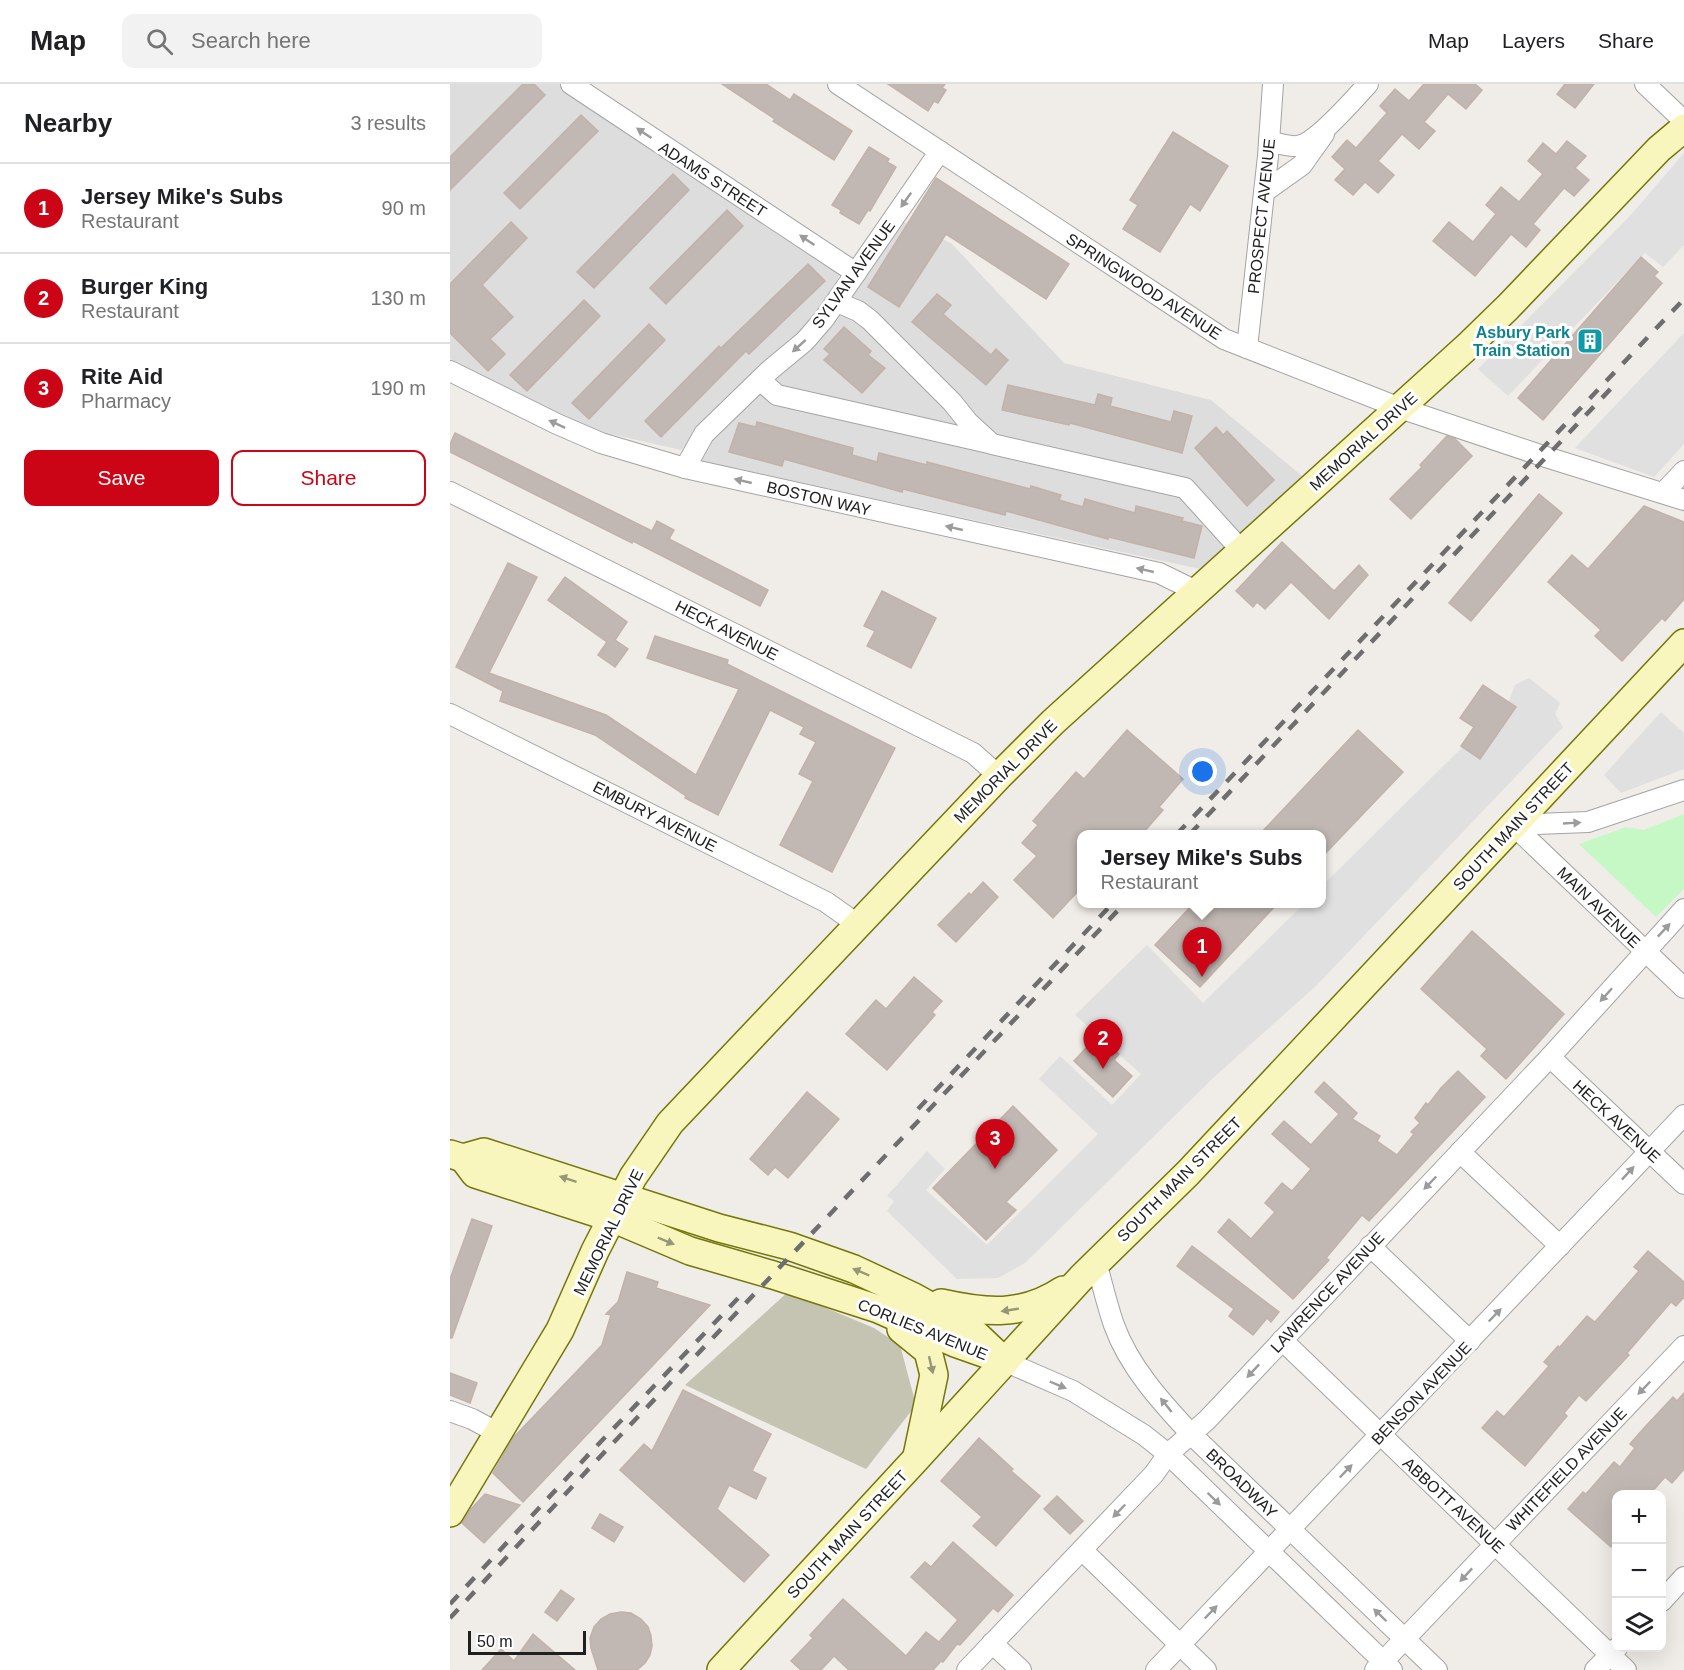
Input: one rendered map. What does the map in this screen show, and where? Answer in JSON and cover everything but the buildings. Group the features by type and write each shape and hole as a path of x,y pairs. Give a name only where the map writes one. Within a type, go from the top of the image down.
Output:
{"main road":[{"name":"MEMORIAL DRIVE","path":"450,1513 560,1330 633,1177 670,1123 857,924 1053,722 1503,313 1659,149 1684,128"},
{"name":"SOUTH MAIN STREET","path":"721,1670 1089,1270 1188,1173 1684,643"},
{"name":"CORLIES AVENUE","path":"456,1156 475,1174 719,1228 789,1246 854,1269 914,1297 968,1327 1004,1361"},
{"name":"CORLIES AVENUE","path":"618,1207 690,1251 878,1309 955,1343 1004,1361"},
{"path":"914,1297 989,1312 1011,1311 1032,1305 1058,1293 1089,1270"},
{"path":"878,1309 928,1351 933,1375 916,1460"}],"street":[{"name":"ADAMS STREET","path":"571,84 856,273"},
{"name":"SPRINGWOOD AVENUE","path":"838,84 1224,339 1400,408 1684,500"},
{"name":"PROSPECT AVENUE","path":"1247,348 1273,84"},
{"path":"1264,192 1302,165 1330,124 1368,84"},
{"path":"1645,84 1684,121"},
{"path":"1269,141 1299,146 1330,124"},
{"name":"SYLVAN AVENUE","path":"685,468 704,434 805,340 837,302 940,152"},
{"path":"837,302 858,310 870,320 992,444"},
{"name":"BOSTON WAY","path":"450,371 601,443 685,468 1160,573 1198,592"},
{"path":"760,380 777,394 1185,488 1242,551"},
{"path":"1663,493 1684,471"},
{"name":"HECK AVENUE","path":"450,492 973,753 999,776"},
{"name":"EMBURY AVENUE","path":"450,714 826,902 857,924"},
{"path":"1514,825 1588,822 1684,790"},
{"name":"MAIN AVENUE","path":"1514,825 1684,988"},
{"name":"LAWRENCE AVENUE","path":"967,1670 1154,1474 1168,1454 1192,1435 1550,1057 1684,909"},
{"name":"HECK AVENUE","path":"1550,1057 1684,1184"},
{"name":"BENSON AVENUE","path":"1156,1670 1684,1114"},
{"path":"1460,1152 1560,1246"},
{"path":"1370,1246 1470,1341"},
{"name":"BROADWAY","path":"1089,1270 1125,1350 1168,1409 1192,1435 1437,1670"},
{"name":"ABBOTT AVENUE","path":"1281,1340 1495,1544 1612,1650"},
{"name":"WHITEFIELD AVENUE","path":"1383,1667 1405,1640 1495,1544 1684,1346"},
{"name":"BROADWAY","path":"1004,1361 1073,1391 1144,1435 1168,1454 1269,1551 1383,1667"},
{"path":"450,1411 472,1419 498,1433"},
{"path":"1082,1550 1206,1670"},
{"path":"1665,1598 1684,1577"},
{"path":"992,1643 1021,1670"},
{"path":"1595,1670 1612,1652"},
{"name":"ABBOTT AVENUE","path":"1614,1652 1626,1670"}],"shaded area":[{"path":"450,84 563,84 842,268 826,310 681,450 571,425 450,359"},
{"path":"1684,153 1684,245 1663,267 1645,253 1508,396 1478,369 1630,216"},
{"path":"899,220 951,243 1064,363 1211,400 1302,476 1200,569 702,461 707,446 823,334 850,299"},
{"path":"1684,333 1684,444 1654,477 1575,448"},
{"path":"1529,678 1560,703 1555,714 1563,727 1317,985 1212,1079 1025,1263 998,1278 957,1279 887,1211 894,1201 887,1196 927,1151 945,1169 926,1190 987,1245 1098,1134 1039,1079 1060,1056 1112,1105 1141,1074 1075,1015 1147,945 1203,1003 1300,908 1326,908 1326,882 1509,701 1515,685"},
{"path":"1661,712 1684,733 1684,769 1621,793 1604,775"},
{"path":"788,1292 874,1328 900,1345 916,1405 866,1469 685,1385"}],"green space":[{"path":"1684,814 1684,889 1656,917 1579,844 1626,827 1644,830"}],"railway":[{"path":"1181,830 1684,299"},
{"path":"1194,830 1618,381"},
{"path":"918,1109 1108,908"},
{"path":"450,1618 1120,908"},
{"path":"450,1604 744,1292"}],"place":[{"name":"Asbury Park Train Station","path":"1590,341"},
{"name":"Jersey Mike's Subs","path":"1202,977"},
{"name":"Burger King","path":"1103,1069"},
{"name":"Rite Aid","path":"995,1169"}]}
